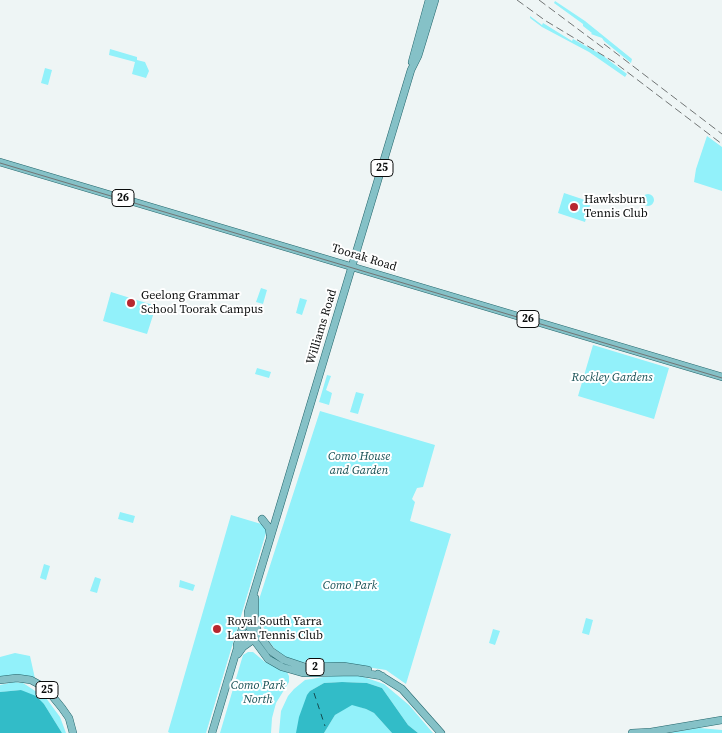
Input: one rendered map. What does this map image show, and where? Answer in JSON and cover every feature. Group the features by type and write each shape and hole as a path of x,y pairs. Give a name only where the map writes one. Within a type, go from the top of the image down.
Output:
{"main road":[{"name":"Williams Road","path":"428,16 429,0"},
{"name":"Williams Road","path":"255,637 248,618 250,605 422,33 435,0"},
{"name":"Toorak Road","path":"0,162 722,377"},
{"path":"262,519 269,528 271,538"},
{"name":"Williams Road","path":"255,590 255,637"},
{"path":"212,733 235,652 248,618"},
{"path":"235,652 240,644 255,637"},
{"path":"233,662 242,648 255,637"},
{"name":"2","path":"255,637 268,659"},
{"name":"2","path":"255,637 271,651 291,664 306,667 358,667 382,676 402,689 441,733"},
{"name":"2","path":"242,648 246,646 252,647 282,667 297,672 357,672 382,676"},
{"name":"25","path":"0,680 17,678 31,680 42,686 69,718 73,733"},
{"path":"632,733 722,722"}],"green space":[{"path":"555,1 585,21 632,59 631,63 602,38 591,34 583,24 554,3"},
{"path":"530,16 542,25 543,23 572,41 573,39 602,55 627,74 625,77 589,52 542,27"},
{"path":"110,49 137,57 137,60 145,62 149,71 146,78 132,74 135,62 109,55"},
{"path":"45,68 52,70 48,85 41,83"},
{"path":"707,136 722,147 722,191 694,182 696,169"},
{"name":"Hawksburn Tennis Club","path":"564,193 591,202 585,222 558,213"},
{"path":"646,194 650,194 654,200 650,206 646,206 642,202 642,198"},
{"path":"261,288 267,290 263,304 256,302"},
{"path":"111,292 156,306 147,334 103,321"},
{"path":"300,298 307,300 302,315 296,313"},
{"name":"Rockley Gardens","path":"593,345 669,368 654,419 578,396"},
{"path":"257,368 271,372 269,378 255,374"},
{"path":"327,375 331,376 326,390 332,393 329,405 319,402"},
{"path":"356,392 364,394 358,414 350,412"},
{"name":"Como Park","path":"320,411 435,445 423,487 417,488 412,499 415,502 410,521 451,534 406,684 386,670 294,661 278,653 268,640 264,628 254,615"},
{"path":"120,512 135,516 133,523 118,519"},
{"name":"Royal South Yarra Lawn Tennis Club","path":"231,515 268,526 206,733 170,733 168,732"},
{"path":"44,564 50,566 46,580 40,578"},
{"path":"95,577 101,579 97,593 90,591"},
{"path":"180,580 195,585 193,591 179,587"},
{"path":"586,618 593,620 589,635 582,633"},
{"path":"493,629 500,631 495,645 489,643"},
{"name":"Como Park North","path":"253,652 265,662 287,672 289,682 276,703 271,733 220,733 243,655"},
{"path":"15,653 30,656 36,683 31,680 0,680 0,657"},
{"path":"330,676 361,676 384,684 409,705 433,733 418,733 408,725 382,688 367,683 342,682 324,683 310,691 298,733 279,733 281,711 288,696 294,689 305,680"},
{"path":"14,682 23,683 46,698 60,717 66,733 62,733 44,704 21,690 0,692 0,685"},
{"path":"352,704 374,713 392,733 324,733 335,715"},
{"path":"699,728 722,730 722,733 668,733"}],"shaded area":[{"path":"324,683 367,683 382,688 408,725 418,733 392,733 374,713 352,705 335,715 324,733 296,733 299,717 310,691"},
{"path":"21,690 36,696 44,704 62,733 0,733 0,692"}],"ferry route":[{"path":"314,693 325,726"}],"tram line":[{"path":"0,163 722,378"}],"railway":[{"path":"517,0 546,21 614,62 722,144"},
{"path":"539,0 606,50"},
{"path":"604,44 722,134"}],"place":[{"name":"Hawksburn Tennis Club","path":"574,207"},
{"name":"Geelong Grammar School Toorak Campus","path":"131,303"},
{"name":"Royal South Yarra Lawn Tennis Club","path":"217,629"}],"park label":[{"name":"Como House and Garden","path":"359,464"}]}
